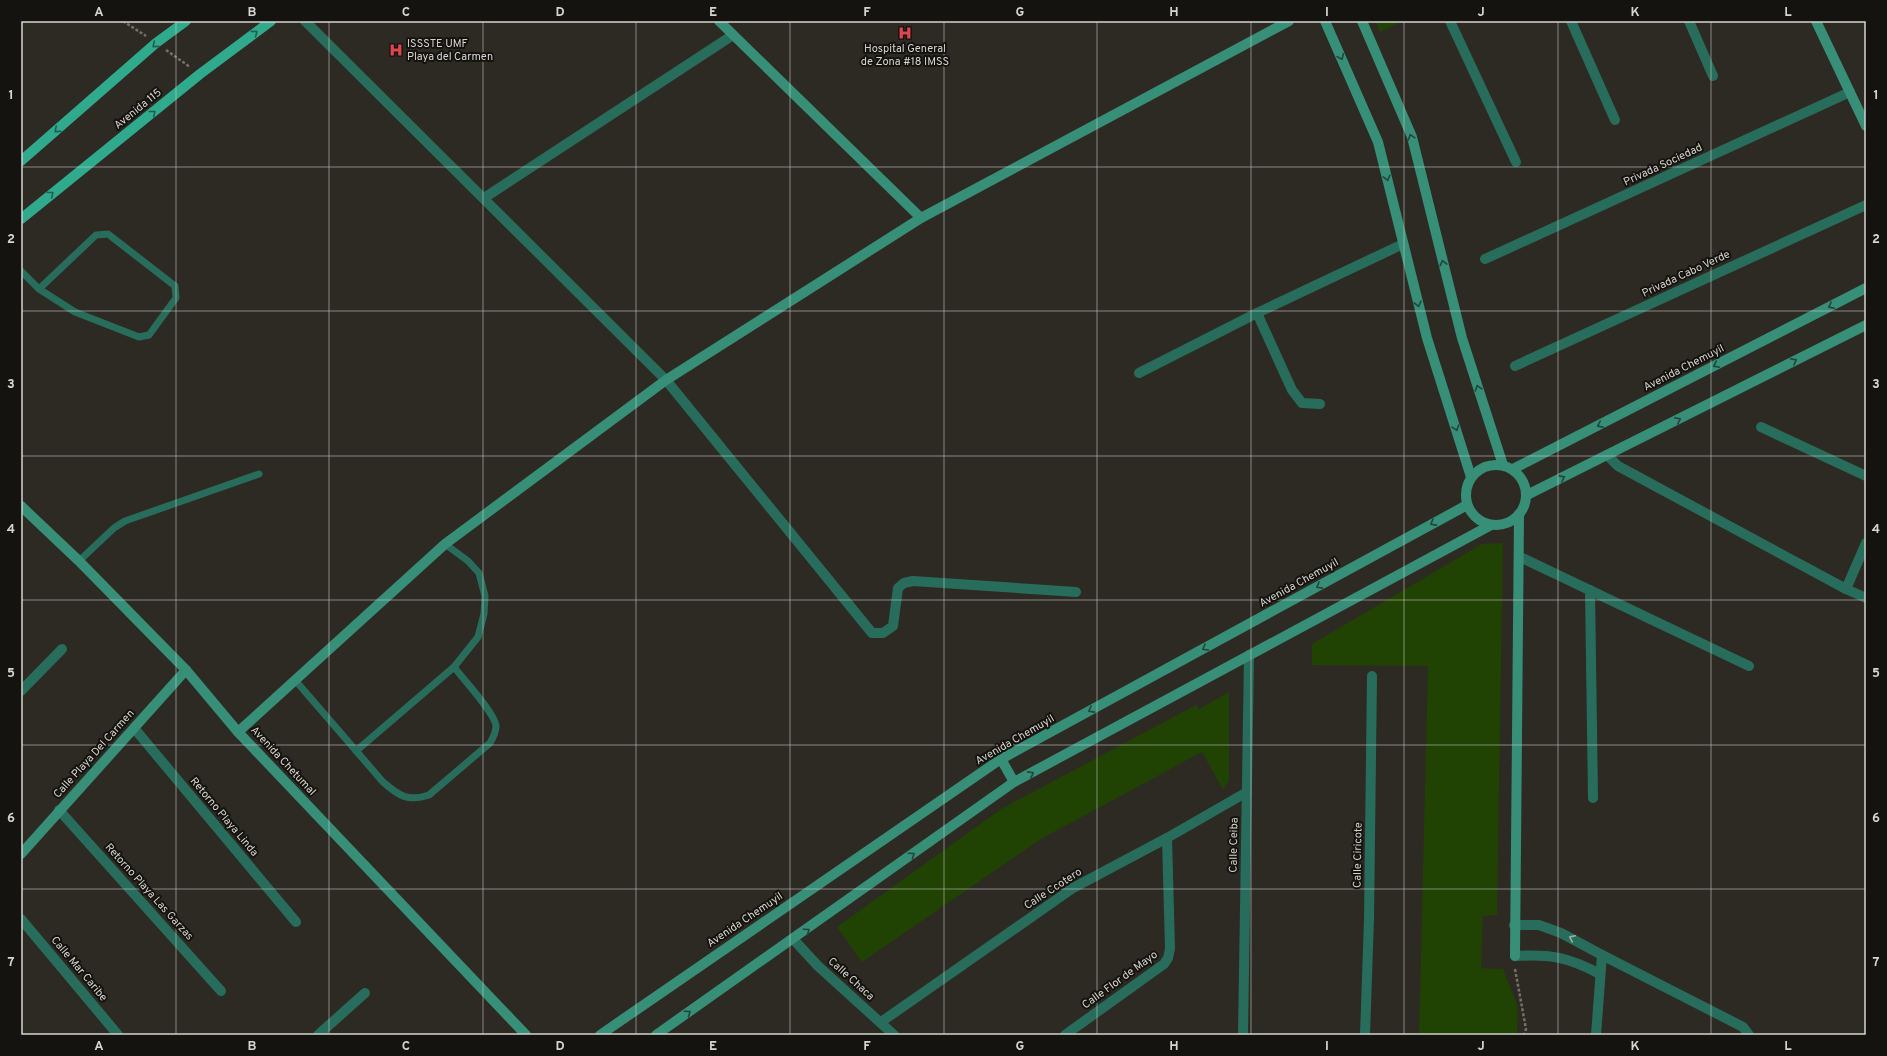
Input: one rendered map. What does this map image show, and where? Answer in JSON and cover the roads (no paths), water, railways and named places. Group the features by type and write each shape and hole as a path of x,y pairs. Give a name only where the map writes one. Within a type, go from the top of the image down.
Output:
{"main road":[{"path":"21,161 156,43 186,21"},
{"name":"Avenida 115","path":"21,218 200,74 271,21"},
{"path":"719,21 921,218"},
{"path":"238,732 445,544 666,380 921,218 1289,21"},
{"path":"1325,21 1378,142 1427,338 1471,477"},
{"path":"656,1035 794,940 1014,782 1491,525 1511,521 1520,514 1525,505 1527,495 1525,485 1520,476 1508,467 1462,338 1412,137 1362,21"},
{"path":"1816,21 1866,126"},
{"name":"Avenida Chemuyil","path":"1508,467 1866,288"},
{"path":"1527,495 1866,325"},
{"path":"1491,525 1477,518 1467,505 1467,486 1471,477 1486,466 1508,467"},
{"name":"Avenida Chemuyil","path":"600,1035 1001,759 1467,505"},
{"name":"Avenida Chetumal","path":"21,506 79,561 186,670 238,732 526,1035"},
{"path":"1515,956 1514,925 1520,514"},
{"name":"Calle Playa Del Carmen","path":"21,854 186,670"},
{"path":"1001,759 1014,782"}],"street":[{"path":"304,21 666,380 872,633 883,633 894,626 898,588 904,583 913,581 1076,592"},
{"path":"1450,21 1516,162"},
{"path":"1570,21 1615,120"},
{"path":"1690,21 1713,76"},
{"path":"484,198 733,35"},
{"name":"Privada Sociedad","path":"1485,259 1850,92"},
{"name":"Privada Cabo Verde","path":"1515,366 1866,205"},
{"path":"1139,373 1257,313 1403,244"},
{"path":"1257,313 1292,390 1302,403 1320,404"},
{"path":"1761,427 1866,476"},
{"path":"1607,455 1618,466 1846,589 1866,598"},
{"path":"1846,589 1866,543"},
{"path":"1520,557 1749,666"},
{"path":"1590,590 1593,798"},
{"path":"21,691 62,649"},
{"name":"Calle Ceiba","path":"1244,1035 1249,655"},
{"name":"Calle Ciricote","path":"1365,1035 1369,919 1372,676"},
{"name":"Retorno Playa Linda","path":"134,728 296,922"},
{"name":"Calle Ccotero","path":"880,1022 1073,888 1167,838 1247,792"},
{"name":"Retorno Playa Las Garzas","path":"59,810 221,991"},
{"name":"Calle Flor de Mayo","path":"1065,1035 1164,964 1168,958 1170,949 1167,838"},
{"name":"Calle Mar Caribe","path":"21,919 118,1035"},
{"path":"1514,925 1539,925 1561,933 1743,1027 1749,1035"},
{"name":"Calle Chaca","path":"794,940 818,966 894,1035"},
{"path":"1515,956 1541,955 1562,958 1582,964 1600,974"},
{"path":"1596,1035 1602,955"},
{"path":"318,1035 365,993"}],"lane":[{"path":"21,271 39,289 74,312 139,337 149,334 176,298 175,286 108,234 96,235 39,289"},
{"path":"79,561 114,528 125,521 259,474"},
{"path":"356,751 454,668 478,637 484,614 485,596 479,573 468,561 445,544"},
{"path":"295,680 383,782 398,794 409,798 419,798 429,795 490,743 494,735 496,725 491,713 454,668"}],"place":[{"name":"Hospital General de Zona #18 IMSS","path":"905,33"},
{"name":"ISSSTE UMF Playa del Carmen","path":"396,50"}]}
